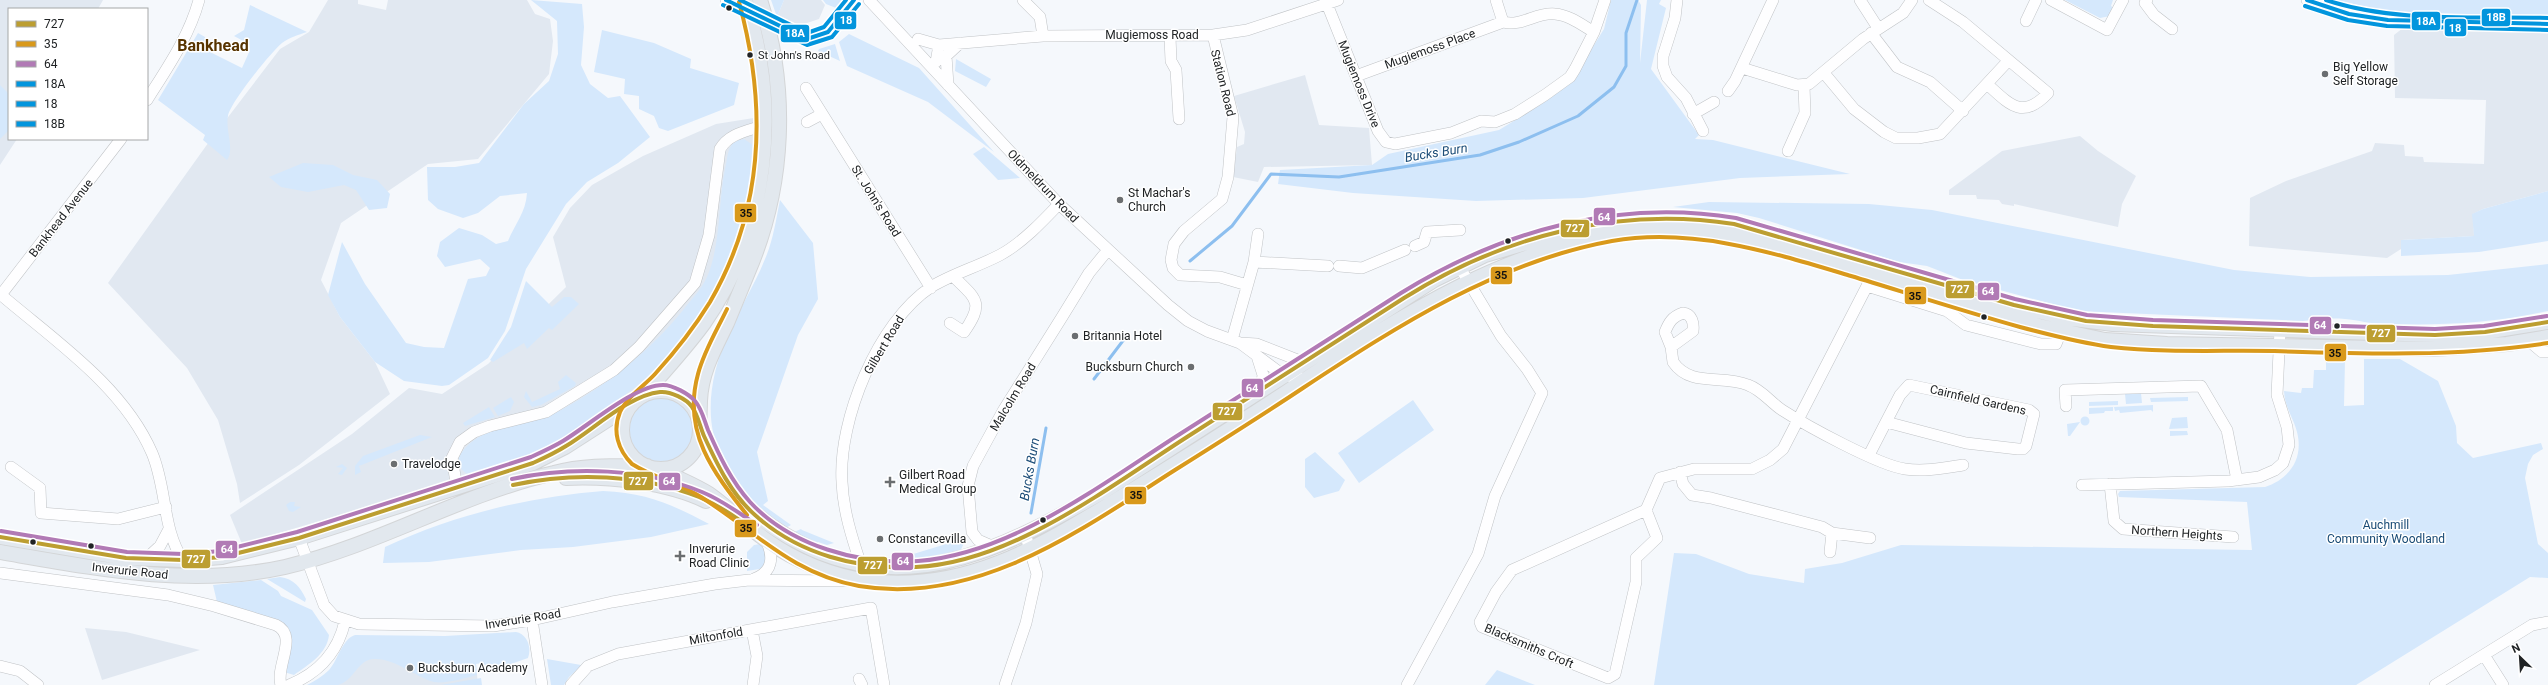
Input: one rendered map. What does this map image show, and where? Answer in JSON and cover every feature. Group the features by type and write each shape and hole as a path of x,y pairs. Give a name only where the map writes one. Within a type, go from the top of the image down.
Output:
{"main road":[{"path":"653,468 679,465 690,456 699,439 700,401 704,375 752,263 775,181 778,141 779,89 773,47 760,0"},
{"path":"734,1 762,71 765,125 757,196 743,244 731,274 704,322 623,420 623,439 632,456 653,468 706,493 766,540 783,551 816,567 866,580 921,581 942,579 991,566 1031,550 1184,458 1409,313 1468,282 1543,250 1607,236 1654,230 1725,235 1871,275 2061,332 2105,340 2136,343 2456,348 2548,337"},
{"path":"638,400 664,391 684,399 692,406 722,473 735,492 756,515 806,546 831,557 861,564 898,568 930,566 956,561 994,547 1025,533 1101,493 1303,362 1422,287 1459,266 1485,255 1567,231 1606,223 1666,218 1724,222 1871,275 2066,318 2113,324 2453,335 2506,330 2548,322"},
{"name":"Inverurie Road","path":"0,537 146,559 183,560 254,551 457,488 546,458 638,400"},
{"name":"Inverurie Road","path":"0,552 115,571 170,575 240,573 284,567 338,552 524,482 577,468 611,465 653,468"},
{"path":"524,482 595,478 668,488 709,502 749,527"}],"street":[{"path":"148,98 180,48 195,16 199,0"},
{"path":"780,28 807,39 824,35 839,21 854,0"},
{"name":"Oldmeldrum Road","path":"869,0 1059,204 1107,251 1188,322 1236,341 1283,375 1306,379"},
{"path":"1023,0 1040,17 1043,36"},
{"path":"1496,0 1503,22"},
{"name":"Mugiemoss Drive","path":"1327,2 1380,136 1392,144 1416,141 1451,133 1481,121 1495,122 1521,111 1570,77 1594,32 1605,0"},
{"path":"1677,0 1675,18 1663,56 1663,66 1667,77 1686,98 1703,131"},
{"path":"1728,91 1742,68 1773,0"},
{"path":"1860,0 1875,31 1897,67 1932,83 1963,111"},
{"path":"1742,68 1804,86 1824,73 1875,31 1903,12 1912,0"},
{"path":"1929,0 1963,22 2048,93 2035,105 2020,108 2012,106 1988,85"},
{"path":"2026,21 2036,0"},
{"path":"2051,0 2107,30 2123,0"},
{"path":"2307,0 2349,14 2388,20 2548,24"},
{"path":"2144,1 2154,15 2172,29"},
{"name":"Mugiemoss Road","path":"918,38 939,45 1043,36 1170,37 1213,35 1247,30 1327,2"},
{"name":"Mugiemoss Place","path":"1356,76 1503,22 1513,25 1542,15 1554,14 1570,18 1594,32"},
{"name":"Station Road","path":"1213,35 1233,116 1228,177 1222,199 1177,238 1172,251 1172,268 1180,275 1220,277 1247,285"},
{"path":"1170,37 1171,62 1176,70 1179,119"},
{"path":"949,86 946,56 961,42"},
{"path":"936,62 939,45"},
{"path":"1824,73 1854,109 1884,132 1896,138 1937,136 1988,85 2008,61"},
{"path":"1788,151 1805,113 1806,105 1804,86"},
{"name":"St. John's Road","path":"806,88 931,288"},
{"path":"1693,114 1714,102"},
{"path":"807,122 822,114"},
{"path":"457,488 452,458 460,442 466,437 490,426 546,412 590,386 622,364 684,296 695,283 701,268 709,235 720,149 724,142 734,135 765,125"},
{"name":"Bankhead Avenue","path":"0,295 120,140"},
{"name":"Gilbert Road","path":"861,564 850,530 842,481 843,450 848,423 865,375 895,323 911,305 931,288 953,276 1000,255 1014,246 1059,204"},
{"path":"1416,246 1424,242 1428,232 1460,230"},
{"path":"1236,341 1247,285 1254,262 1258,234"},
{"path":"1254,262 1362,268 1405,250"},
{"name":"Malcolm Road","path":"994,547 975,537 970,524 968,486 973,466 1003,411 1090,273 1107,251"},
{"path":"1407,685 1478,554 1495,496 1542,394 1527,369 1501,336 1459,266"},
{"path":"1646,510 1660,478 1694,469 1746,470 1757,467 1770,460 1783,449 1871,275 1947,312 1966,325 2041,344 2056,344 2066,318"},
{"path":"950,323 964,332 974,318 978,305 976,299 953,276"},
{"path":"0,295 64,348 122,403 152,454 166,507 169,529 174,546 183,560"},
{"path":"2082,485 2237,480 2268,475 2283,463 2288,454 2289,436 2277,395 2278,346 2280,330"},
{"path":"2529,340 2542,352 2548,352"},
{"name":"Oldmeldrum Road","path":"1236,341 1257,344 1303,362"},
{"path":"1671,347 1673,362 1688,377 1747,384 1757,389 1774,404 1799,420 1895,467 1907,469 1962,465"},
{"path":"1256,355 1263,375 1261,390"},
{"name":"Cairnfield Gardens","path":"1869,455 1886,422 1903,391 1909,385 2024,408 2034,414 2024,449 1966,443 1886,422"},
{"path":"2066,406 2065,390 2201,386 2227,430 2237,480"},
{"path":"11,467 40,488 41,513 118,519 166,507"},
{"path":"1680,472 1683,484 1692,495 1711,498 1822,527 1832,533 1870,538"},
{"name":"Northern Heights","path":"2110,484 2114,521 2123,529 2233,537"},
{"name":"Blacksmiths Croft","path":"1646,510 1657,538 1636,558 1636,582 1615,674 1612,677 1608,678 1482,627 1480,624 1496,592 1512,570 1646,510"},
{"path":"146,559 160,546 169,529"},
{"path":"1005,685 1026,623 1037,574 1025,533"},
{"path":"1830,552 1832,533"},
{"name":"Inverurie Road","path":"299,538 328,612 345,621 359,624 464,627 493,626 532,620 658,593 749,580 866,580"},
{"name":"Inverurie Road","path":"749,580 759,577 770,568 771,551 766,540"},
{"path":"0,574 168,595 214,606 276,624 283,630 287,640 280,667 281,685"},
{"name":"Miltonfold","path":"570,685 588,666 602,659 677,643 872,608 884,685"},
{"path":"532,620 542,685"},
{"path":"289,685 301,680 322,666 334,650 345,621"},
{"path":"2435,685 2532,625 2548,622"},
{"path":"752,630 757,656 753,685"},
{"path":"2484,655 2503,685"},
{"path":"0,666 20,671 38,685"}],"shaded area":[{"path":"0,0 103,0 99,8 8,8 8,140 16,140 0,165"},
{"path":"328,0 358,0 358,4 386,10 388,0 527,0 535,14 550,19 553,41 549,74 478,159 428,164 341,223 321,280 340,317 375,362 390,394 299,465 240,503 237,484 218,420 187,368 108,283 206,146 280,49 309,32"},
{"path":"784,0 821,0 825,5 819,19 795,27 777,17"},
{"path":"2403,28 2548,30 2548,191 2483,209 2473,214 2474,236 2401,240 2401,249 2387,258 2249,246 2250,198 2286,181 2372,151 2375,143 2404,145 2405,156 2423,157 2424,162 2484,164 2486,100 2395,98 2394,35"},
{"path":"1305,75 1319,125 1369,128 1372,165 1264,167 1258,182 1233,177 1237,147 1244,144 1245,132 1234,96"},
{"path":"760,117 757,179 735,255 708,309 644,384 606,413 545,454 242,544 230,515 352,434 409,388 442,394 488,364 566,287 553,237 570,208 592,185 643,156 716,124"},
{"path":"2080,136 2098,151 2136,176 2122,204 2118,227 2014,204 2014,206 2002,204 1999,200 1977,199 1976,195 1949,195 1949,190 2002,151"},
{"path":"85,628 126,632 200,650 102,680"},
{"name":"Bucksburn Academy","path":"357,648 476,664 478,685 323,685"}],"green space":[{"path":"531,0 582,4 584,27 581,65 590,84 608,98 620,96 650,137 618,163 587,182 566,204 526,269 505,331 488,358 449,385 442,386 404,381 375,362 340,317 328,295 342,242 365,284 406,343 424,347 444,348 468,279 486,276 490,268 480,259 445,267 437,256 440,242 459,228 482,235 496,244 508,241 525,206 527,193 500,196 478,213 463,218 438,209 428,200 427,167 455,167 479,163 524,104 549,81 558,54 557,21"},
{"path":"771,0 784,0 777,17"},
{"path":"823,0 844,0 836,8 826,4"},
{"path":"1611,0 1638,0 1641,5 1640,63 1647,0 1661,0 1659,4 1666,8 1651,69 1699,135 1695,139 1713,140 1850,174 1740,178 1583,198 1476,201 1353,193 1278,184 1280,170 1372,165 1388,154 1499,130 1543,103 1579,69 1604,29"},
{"path":"2065,0 2113,0 2111,6 2115,9 2110,16 2100,18"},
{"path":"2335,0 2548,0 2548,17 2390,12"},
{"path":"250,5 307,32 282,43 261,67 236,100 230,110 227,121 230,151 227,160 203,140 205,135 158,100 198,33 205,37 207,42 204,49 242,68 250,50 249,44 234,36 244,30"},
{"path":"602,30 654,43 691,59 690,68 739,83 734,105 668,131 659,128 654,116 639,109 639,96 624,94 625,79 594,72"},
{"path":"849,34 919,68 994,152 928,102 847,66 839,42"},
{"path":"835,44 840,61 818,51 819,49"},
{"path":"956,59 991,79 986,87 955,71"},
{"path":"0,85 8,93 8,131 0,139"},
{"path":"744,139 756,147 748,207 740,237 729,266 715,293 681,344 645,379 553,447 511,465 475,476 462,470 459,457 468,445 479,437 492,431 549,416 579,400 612,378 643,353 684,309 702,286 712,264 717,238 723,182 728,154 734,143 738,140"},
{"path":"984,147 1020,178 998,180 973,154"},
{"path":"303,163 333,165 353,175 377,180 390,194 387,208 369,210 356,190 344,185 308,192 281,187 269,177"},
{"path":"2548,191 2548,241 2479,252 2401,256 2401,240 2474,236 2472,214 2483,209"},
{"path":"780,200 813,243 818,299 798,335 757,452 768,501 763,505 791,525 784,529 759,509 739,487 724,465 715,441 711,415 712,389 718,360 730,330 768,252"},
{"path":"1709,202 1869,204 1932,210 2234,270 2310,277 2448,275 2548,264 2548,311 2467,323 2405,325 2379,324 2340,319 2303,321 2078,311 1963,280 1927,266 1899,262 1759,218 1737,213 1673,207"},
{"path":"526,281 552,307 564,297 571,297 579,304 552,330 549,328 527,349 524,343 493,362 490,360 511,327"},
{"name":"Auchmill Community Woodland","path":"2364,359 2400,359 2438,381 2456,426 2457,443 2473,458 2541,443 2543,449 2533,455 2528,464 2525,478 2538,544 2548,553 2548,578 2530,577 2356,685 1654,685 1674,553 1696,554 1749,574 1804,583 1805,569 1842,563 1901,545 2252,550 2247,502 2119,497 2118,494 2120,491 2265,487 2274,483 2281,479 2293,467 2299,442 2297,432 2287,407 2284,391 2301,393 2302,388 2313,388 2314,370 2326,370 2326,360 2345,360 2344,406 2364,405"},
{"path":"566,375 576,383 575,386 541,405 532,407 524,397 526,391 532,402 560,389 558,382"},
{"path":"2141,393 2142,403 2126,404 2125,394"},
{"path":"511,397 514,402 510,411 498,416 493,408"},
{"path":"2188,397 2188,401 2151,402 2150,398"},
{"path":"661,398 674,401 684,408 691,418 694,431 691,444 684,454 674,461 661,464 648,461 638,454 631,444 628,431 631,418 638,408 648,401"},
{"path":"1413,400 1434,430 1359,483 1338,453"},
{"path":"2118,401 2118,405 2089,406 2089,402"},
{"path":"2153,405 2153,412 2151,410 2120,413 2119,410 2115,411 2114,407"},
{"path":"489,407 495,417 465,426 463,423"},
{"path":"2113,407 2113,411 2089,414 2089,408"},
{"path":"2085,416 2090,421 2085,426 2080,421"},
{"path":"2187,417 2188,428 2169,429 2172,418"},
{"path":"2080,422 2070,436 2068,436 2067,424"},
{"path":"2170,431 2187,431 2188,435 2170,436"},
{"path":"420,435 432,437 359,466 361,472 355,475 355,466 363,456"},
{"path":"1315,452 1345,480 1339,491 1314,498 1305,487 1305,459"},
{"path":"342,464 347,468 342,475 338,474 343,468 336,467"},
{"path":"603,491 619,492 646,497 670,505 709,524 651,537 573,547 521,550 429,562 383,563 385,547 464,517 519,503"},
{"path":"290,502 295,502 294,506 301,507 293,512 289,511 286,505"},
{"path":"801,529 834,543 827,545 818,542 817,546 792,533"},
{"path":"966,538 960,552 915,561 910,555"},
{"path":"760,544 767,552 765,568 747,571 747,552 754,545"},
{"path":"900,556 899,562 870,559"},
{"path":"280,577 296,584 306,599 305,602 267,579"},
{"path":"261,580 278,591 281,596 312,610 329,635 325,648 321,653 311,663 294,675 284,672 290,634 217,602 213,585"},
{"path":"516,632 523,635 528,642 528,658 491,671 482,663 476,664 477,675 467,678 434,682 427,680 390,661 374,659 364,662 348,679 338,685 307,685 329,670 343,645 355,635 445,636"},
{"path":"547,659 581,665 569,677 564,685 551,685"},
{"path":"1497,670 1535,685 1485,685"},
{"path":"481,678 482,685 441,685"}],"waterway":[{"name":"Bucks Burn","path":"1190,261 1232,226 1271,174 1339,177 1480,155 1519,142 1578,116 1614,87 1626,66 1626,33 1637,0"},
{"name":"Bucks Burn","path":"1094,379 1125,338"},
{"name":"Bucks Burn","path":"1031,513 1046,428"}],"tunnel":[{"path":"732,3 780,28"}],"transit line":[{"name":"18A","path":"726,0 807,39 828,32 854,0"},
{"name":"18B","path":"740,0 807,33 824,27 846,0"},
{"name":"18A","path":"2307,0 2349,14 2388,20 2548,24"},
{"name":"18B","path":"2326,0 2352,7 2408,15 2436,17 2548,18"},
{"name":"35","path":"739,2 748,41 754,79 757,117 756,155 751,192 742,230 728,266 704,312 670,357 631,397 620,412 617,426 618,440 627,459 640,469 693,492 794,562 835,580 859,586 903,589 945,585 986,574 1026,558 1103,516 1339,364 1413,319 1489,280 1529,264 1570,251 1612,241 1673,237 1703,240 1763,251 2020,327 2076,341 2111,347 2172,351 2411,353 2480,351 2548,343"},
{"name":"18","path":"723,5 807,45 832,37 859,4"},
{"name":"18","path":"2305,6 2348,20 2387,26 2548,30"},
{"name":"64","path":"1,531 127,552 183,554 221,551 297,532 531,457 563,441 612,407 639,392 652,387 667,385 680,390 695,401 731,477 750,502 785,530 827,550 873,560 918,561 953,556 988,545 1022,531 1088,494 1401,293 1439,271 1479,252 1520,237 1562,225 1605,217 1648,213 1692,213 1736,218 2015,299 2087,315 2153,320 2435,329 2484,326 2547,316"},
{"name":"727","path":"0,537 126,558 183,560 222,557 299,538 533,463 566,446 636,399 664,392 682,398 690,404 725,478 746,507 772,529 790,540 830,557 872,566 916,567 952,562 987,552 1023,537 1058,519 1125,478 1404,298 1442,276 1481,258 1521,243 1562,231 1604,223 1647,219 1690,219 1734,224 2014,305 2086,321 2153,326 2435,335 2485,332 2548,322"},
{"name":"35","path":"727,309 707,349 698,374 694,395 694,414 698,433 712,467 747,515"},
{"name":"64","path":"512,479 559,472 583,471 632,474 656,478 680,484 709,495 757,525"},
{"name":"727","path":"513,485 559,478 583,477 630,480 654,484 677,489 706,500 740,520 753,530"}],"place":[{"name":"St John's Road","path":"750,55"},
{"name":"Big Yellow Self Storage","path":"2325,74"},
{"name":"St Machar's Church","path":"1120,200"},
{"name":"Britannia Hotel","path":"1075,336"},
{"name":"Bucksburn Church","path":"1191,367"},
{"name":"Travelodge","path":"394,464"},
{"name":"Gilbert Road Medical Group","path":"890,482"},
{"name":"Constancevilla","path":"880,539"},
{"name":"Inverurie Road Clinic","path":"680,556"},
{"name":"Bucksburn Academy","path":"410,668"}],"district":[{"name":"Bankhead","path":"213,45"}]}
